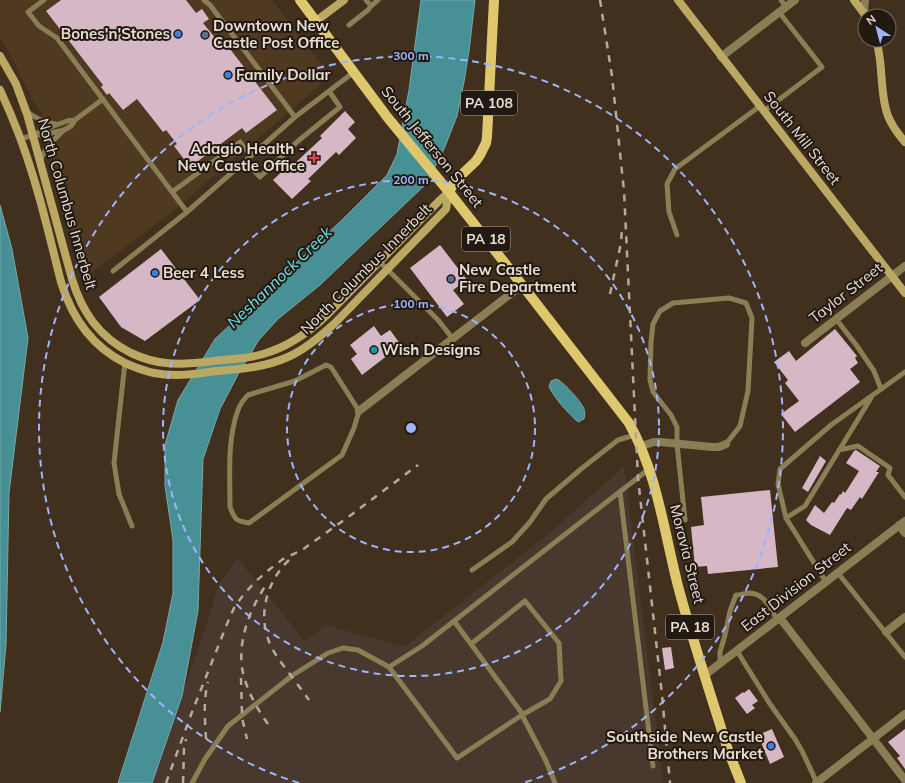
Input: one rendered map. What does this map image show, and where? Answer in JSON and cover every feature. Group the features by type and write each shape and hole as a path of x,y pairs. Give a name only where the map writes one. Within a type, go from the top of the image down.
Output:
{"main road":[{"name":"South Jefferson Street","path":"300,0 388,118 449,192 622,413 636,435 650,469"},
{"path":"316,21 344,0"},
{"name":"PA 108","path":"449,192 455,181 476,161 486,143 494,0"},
{"name":"South Mill Street","path":"678,0 905,293"},
{"path":"854,0 860,8"},
{"path":"878,48 881,62 882,85 888,115 905,142"},
{"name":"North Columbus Innerbelt","path":"0,56 16,84 34,135 75,290 84,310 104,336 126,351 145,359 177,364 249,357 274,351 293,342 327,315 449,192"},
{"name":"North Columbus Innerbelt","path":"0,90 9,109 33,176 61,282 69,305 81,325 93,340 110,354 142,370 153,373 177,375 254,367 289,357 307,346 335,323 446,209 449,192"},
{"name":"Moravia Street","path":"650,469 678,586 728,750 742,783"}],"street":[{"path":"721,57 779,12 783,3 795,0"},
{"name":"Taylor Street","path":"805,343 905,266"},
{"path":"359,411 522,285"},
{"path":"641,446 654,442 712,447 719,447 726,444"},
{"path":"902,523 905,533"},
{"name":"East Division Street","path":"705,675 902,523"},
{"path":"886,632 905,617"},
{"path":"779,619 905,780"},
{"path":"816,783 905,714"}],"lane":[{"path":"44,0 28,12 39,26 57,38 187,212"},
{"path":"204,0 210,5 295,116"},
{"path":"366,0 371,6"},
{"path":"349,25 378,0"},
{"path":"677,235 669,212 667,184 675,169 822,67 779,12"},
{"path":"112,271 187,212 295,116 354,72"},
{"path":"245,161 260,177 298,141 340,106 329,91"},
{"path":"20,139 34,135 42,136 64,130 71,126 75,120 103,99"},
{"path":"26,111 42,121 59,124"},
{"path":"34,135 40,130 67,121 75,120"},
{"path":"40,161 42,154 64,130"},
{"path":"172,192 240,142 251,156"},
{"path":"380,262 438,320 453,339"},
{"path":"685,520 677,444 677,427 671,415 653,392 650,380 651,342 654,324 660,311 673,303 729,298 746,303 752,318 748,391 740,426 726,444"},
{"path":"836,319 874,371 881,389"},
{"path":"125,362 114,463 119,494 132,526"},
{"path":"326,365 331,367 359,411 354,428 342,455 249,523 238,521 233,516 230,507 231,437 238,409 248,395 295,381 326,365"},
{"path":"826,582 786,518 778,484 780,469 831,425 905,372"},
{"path":"786,518 805,506 872,396"},
{"path":"472,570 512,542 530,522 546,499 581,469 618,440 636,435"},
{"path":"839,450 858,446 890,468 888,475 905,497"},
{"path":"389,667 422,646 650,469"},
{"path":"620,492 653,766"},
{"path":"838,572 905,657"},
{"path":"720,664 720,652 736,595 749,593 764,599 779,619"},
{"path":"192,783 205,759 228,726 293,675 328,653 343,648 358,650 389,667 457,758 522,715 550,699 561,681 559,643 525,601 471,644"},
{"path":"454,621 521,712 546,761 555,783"},
{"path":"736,651 770,704 795,739 816,783"}],"shaded area":[{"path":"0,0 272,0 329,75 326,80 173,211 88,275 76,252 42,113 34,102 0,37"},
{"path":"624,466 663,783 152,783 211,610 218,585 237,558 305,641 326,625 404,647 551,532"}],"water":[{"path":"421,0 475,0 469,51 457,116 444,149 427,183 320,285 278,319 258,341 220,409 203,459 198,611 182,696 152,783 118,783 163,642 173,593 173,540 165,486 165,445 178,400 215,339 342,220 387,175 397,154 409,90"},
{"path":"0,205 12,249 28,338 9,493 6,645 0,712"},
{"path":"557,379 580,402 584,409 584,419 578,422 555,397 549,387 551,381"}],"building":[{"path":"61,0 186,0 196,13 202,9 209,19 203,23 216,39 220,36 277,110 246,133 242,128 190,167 174,146 177,144 166,130 163,132 137,99 123,110 109,93 107,95 101,87 103,85 46,11"},
{"name":"Adagio Health - New Castle Office","path":"345,111 355,122 348,129 356,138 339,155 336,152 308,179 311,181 292,199 273,180 292,162 294,164 322,138 320,136"},
{"path":"440,245 467,280 453,290 464,304 447,317 410,268"},
{"name":"Beer 4 Less","path":"161,249 200,300 145,341 121,327 99,297"},
{"name":"Wish Designs","path":"374,326 381,336 390,330 401,345 362,375 351,359 357,354 350,345"},
{"path":"835,329 857,356 855,358 858,363 850,369 860,382 795,432 781,414 799,401 785,383 788,380 774,362 789,351 796,361"},
{"path":"856,450 880,466 876,472 879,472 862,499 860,497 851,510 847,508 830,535 811,525 806,520 815,505 824,513 843,491 845,493 859,471 846,463"},
{"path":"820,456 826,461 808,492 802,488"},
{"path":"770,490 778,567 708,574 707,566 695,567 691,527 704,525 701,497"},
{"path":"671,647 674,668 665,670 662,648"},
{"path":"749,689 758,701 752,705 755,708 747,714 735,698"},
{"name":"Southside New Castle Brothers Market","path":"772,729 784,757 770,764 758,735"},
{"path":"905,729 905,769 897,758 900,756 888,742"}],"railway":[{"path":"600,0 612,76 624,191 638,478 662,695 670,783"},
{"path":"610,294 621,243 622,228"},
{"path":"166,783 229,619 234,608 244,594 256,581 283,559 302,550 418,465"},
{"path":"289,560 281,569 269,591 264,614 265,627 268,638 281,663 309,700"},
{"path":"268,582 249,616 242,642 241,655 242,668 247,686 255,703 268,724"},
{"path":"241,678 242,715 247,739"},
{"path":"206,739 205,703 208,682"},
{"path":"183,783 184,749 186,739"}],"place":[{"name":"Bones'n'Stones","path":"178,34"},
{"name":"Downtown New Castle Post Office","path":"205,35"},
{"name":"Family Dollar","path":"228,75"},
{"name":"Adagio Health - New Castle Office","path":"314,158"},
{"name":"Beer 4 Less","path":"155,273"},
{"name":"New Castle Fire Department","path":"451,279"},
{"name":"Wish Designs","path":"374,350"},
{"name":"Southside New Castle Brothers Market","path":"771,746"}],"water label":[{"name":"Neshannock Creek","path":"279,277"}]}
